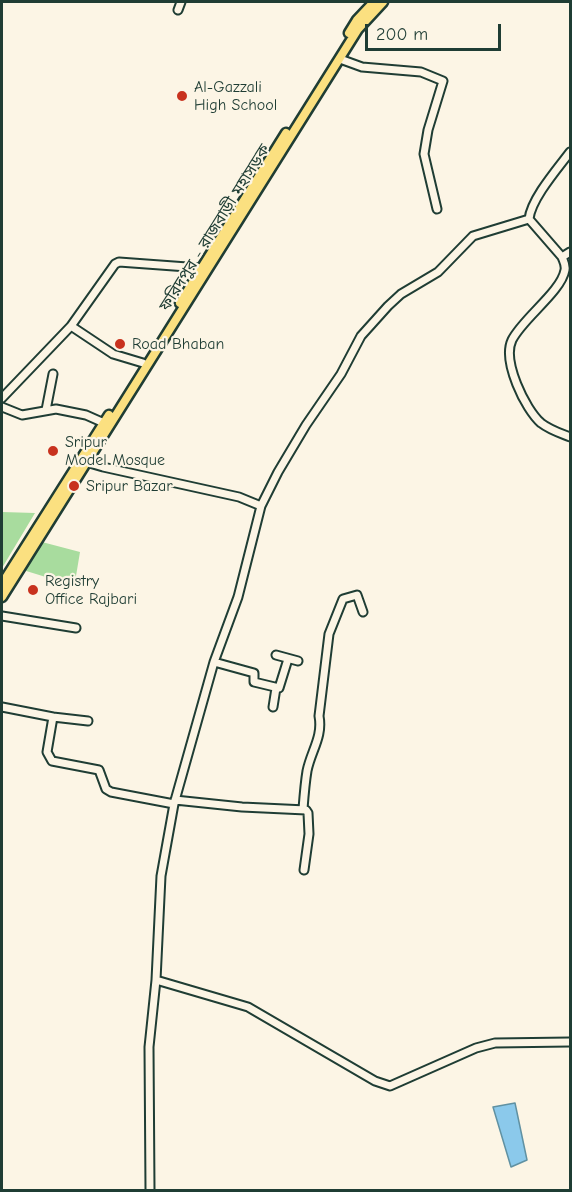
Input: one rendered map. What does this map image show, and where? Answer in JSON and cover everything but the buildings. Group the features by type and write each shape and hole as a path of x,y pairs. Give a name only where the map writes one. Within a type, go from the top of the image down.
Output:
{"main road":[{"name":"ফরিদপুর - রাজবাড়ী মহাসড়ক","path":"2,584 351,29 374,2"},
{"name":"ফরিদপুর - রাজবাড়ী মহাসড়ক","path":"2,597 358,29 383,2"}],"street":[{"path":"178,10 181,2"},
{"path":"340,58 362,67 421,72 443,81 428,130 424,154 437,208"},
{"path":"529,219 531,210 570,152"},
{"path":"529,219 562,257 565,272 558,284 512,340 509,354 518,387 529,410 541,423 570,437"},
{"path":"150,1191 149,1047 156,980 161,876 174,802 214,662 238,597 261,506 306,424 341,374 361,336 388,306 408,290 438,272 473,236 529,219"},
{"path":"562,257 570,252"},
{"path":"2,398 71,326 115,264 119,262 201,268"},
{"path":"71,326 113,354 143,363"},
{"path":"46,410 53,374"},
{"path":"2,406 22,415 46,410 76,412 104,423"},
{"path":"86,462 239,497 261,506"},
{"path":"303,809 308,769 321,727 319,716 329,634 343,599 357,596 363,612"},
{"path":"2,616 76,628"},
{"path":"276,655 298,661"},
{"path":"273,706 276,688 280,686 288,659"},
{"path":"214,662 254,673 254,682 276,688"},
{"path":"2,707 88,721"},
{"path":"53,717 47,752 52,761 99,770 108,791 174,802 303,809 308,813 309,834 304,870"},
{"path":"156,980 221,997 248,1007 375,1081 390,1086 476,1048 495,1043 570,1042"}],"green space":[{"path":"2,512 35,513 2,568"},
{"path":"42,542 80,552 75,582 49,578 23,570"}],"water":[{"path":"515,1103 527,1160 511,1167 493,1107"}],"place":[{"name":"Al-Gazzali High School","path":"182,96"},
{"name":"Road Bhaban","path":"120,344"},
{"name":"Sripur Model Mosque","path":"53,451"},
{"name":"Sripur Bazar","path":"74,486"},
{"name":"Registry Office Rajbari","path":"33,590"}]}
